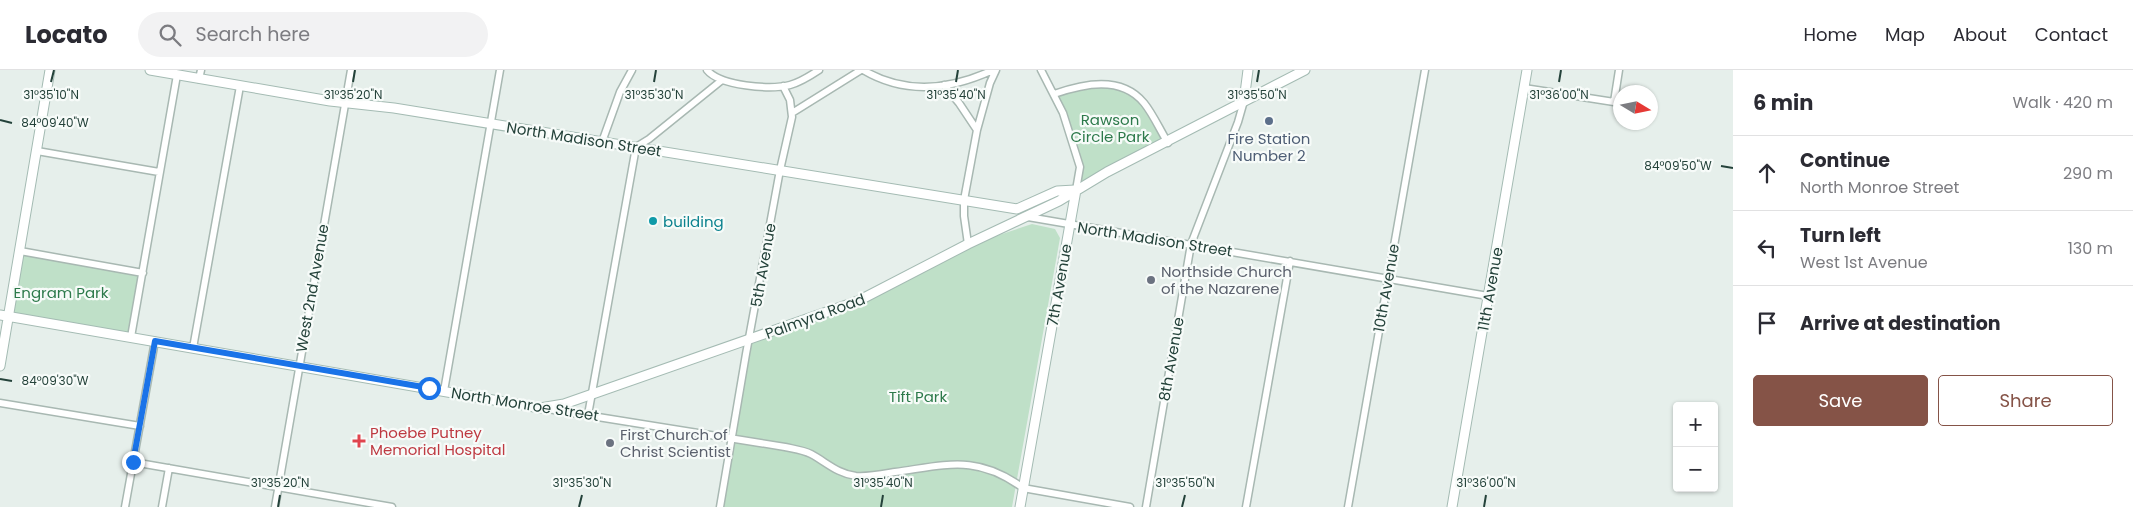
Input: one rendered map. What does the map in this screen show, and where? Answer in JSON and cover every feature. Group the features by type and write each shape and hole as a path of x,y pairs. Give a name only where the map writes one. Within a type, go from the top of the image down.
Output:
{"main road":[{"path":"0,366 4,315 20,251 50,70"},
{"name":"North Madison Street","path":"150,70 177,75 200,74 240,86 330,101 491,124 1017,209"},
{"name":"8th Avenue","path":"1244,101 1248,70"},
{"name":"Palmyra Road","path":"540,408 564,404 858,301 968,244 1060,201 1076,190 1305,70"},
{"name":"11th Avenue","path":"1452,507 1527,70"},
{"name":"Palmyra Road","path":"1017,209 1057,191 1076,190"},
{"name":"7th Avenue","path":"1020,507 1076,190"},
{"name":"North Monroe Street","path":"4,315 540,408"}],"street":[{"name":"West 2nd Avenue","path":"275,507 351,70"},
{"path":"444,391 500,70"},
{"path":"602,142 620,92 632,70"},
{"path":"707,70 718,79 738,84 783,86 800,81 819,70"},
{"path":"792,113 862,70 879,79 905,87 944,86 994,70"},
{"path":"968,244 964,200 977,130 994,70"},
{"name":"7th Avenue","path":"1041,70 1054,94 1070,132 1080,167 1076,190"},
{"name":"10th Avenue","path":"1348,507 1425,70"},
{"path":"1524,88 1614,102 1619,70"},
{"path":"131,337 177,75"},
{"path":"588,415 636,147 649,139 722,80"},
{"path":"1054,94 1093,84 1118,85 1136,94 1145,103 1168,143"},
{"path":"193,348 240,86"},
{"name":"5th Avenue","path":"720,507 780,170 790,130 792,113 790,100 783,86"},
{"path":"944,86 959,103 977,130"},
{"name":"8th Avenue","path":"1146,507 1191,244 1238,122 1244,101"},
{"path":"37,150 159,172"},
{"name":"North Madison Street","path":"1028,217 1488,296"},
{"path":"20,251 143,273"},
{"path":"1246,507 1290,261"},
{"path":"125,507 155,341"},
{"path":"0,403 140,426"},
{"name":"North Monroe Street","path":"540,408 800,450 811,454 830,466 854,475 886,473 951,464 972,464 996,471 1023,488 1130,507"},
{"path":"133,462 392,507"},
{"path":"162,507 169,468"}],"green space":[{"name":"Rawson Circle Park","path":"1093,85 1120,88 1143,104 1167,142 1077,189 1081,170 1055,94"},
{"name":"Tift Park","path":"1032,224 1055,229 1060,238 1012,507 721,507 750,340 859,301 969,245"},
{"name":"Engram Park","path":"20,251 142,274 131,337 9,316"}],"place":[{"name":"Fire Station Number 2","path":"1269,121"},
{"name":"building","path":"653,221"},
{"name":"Northside Church of the Nazarene","path":"1151,280"},
{"name":"Phoebe Putney Memorial Hospital","path":"359,441"},
{"name":"First Church of Christ Scientist","path":"610,443"}],"route":[{"path":"133,462 155,341 429,388"}]}
